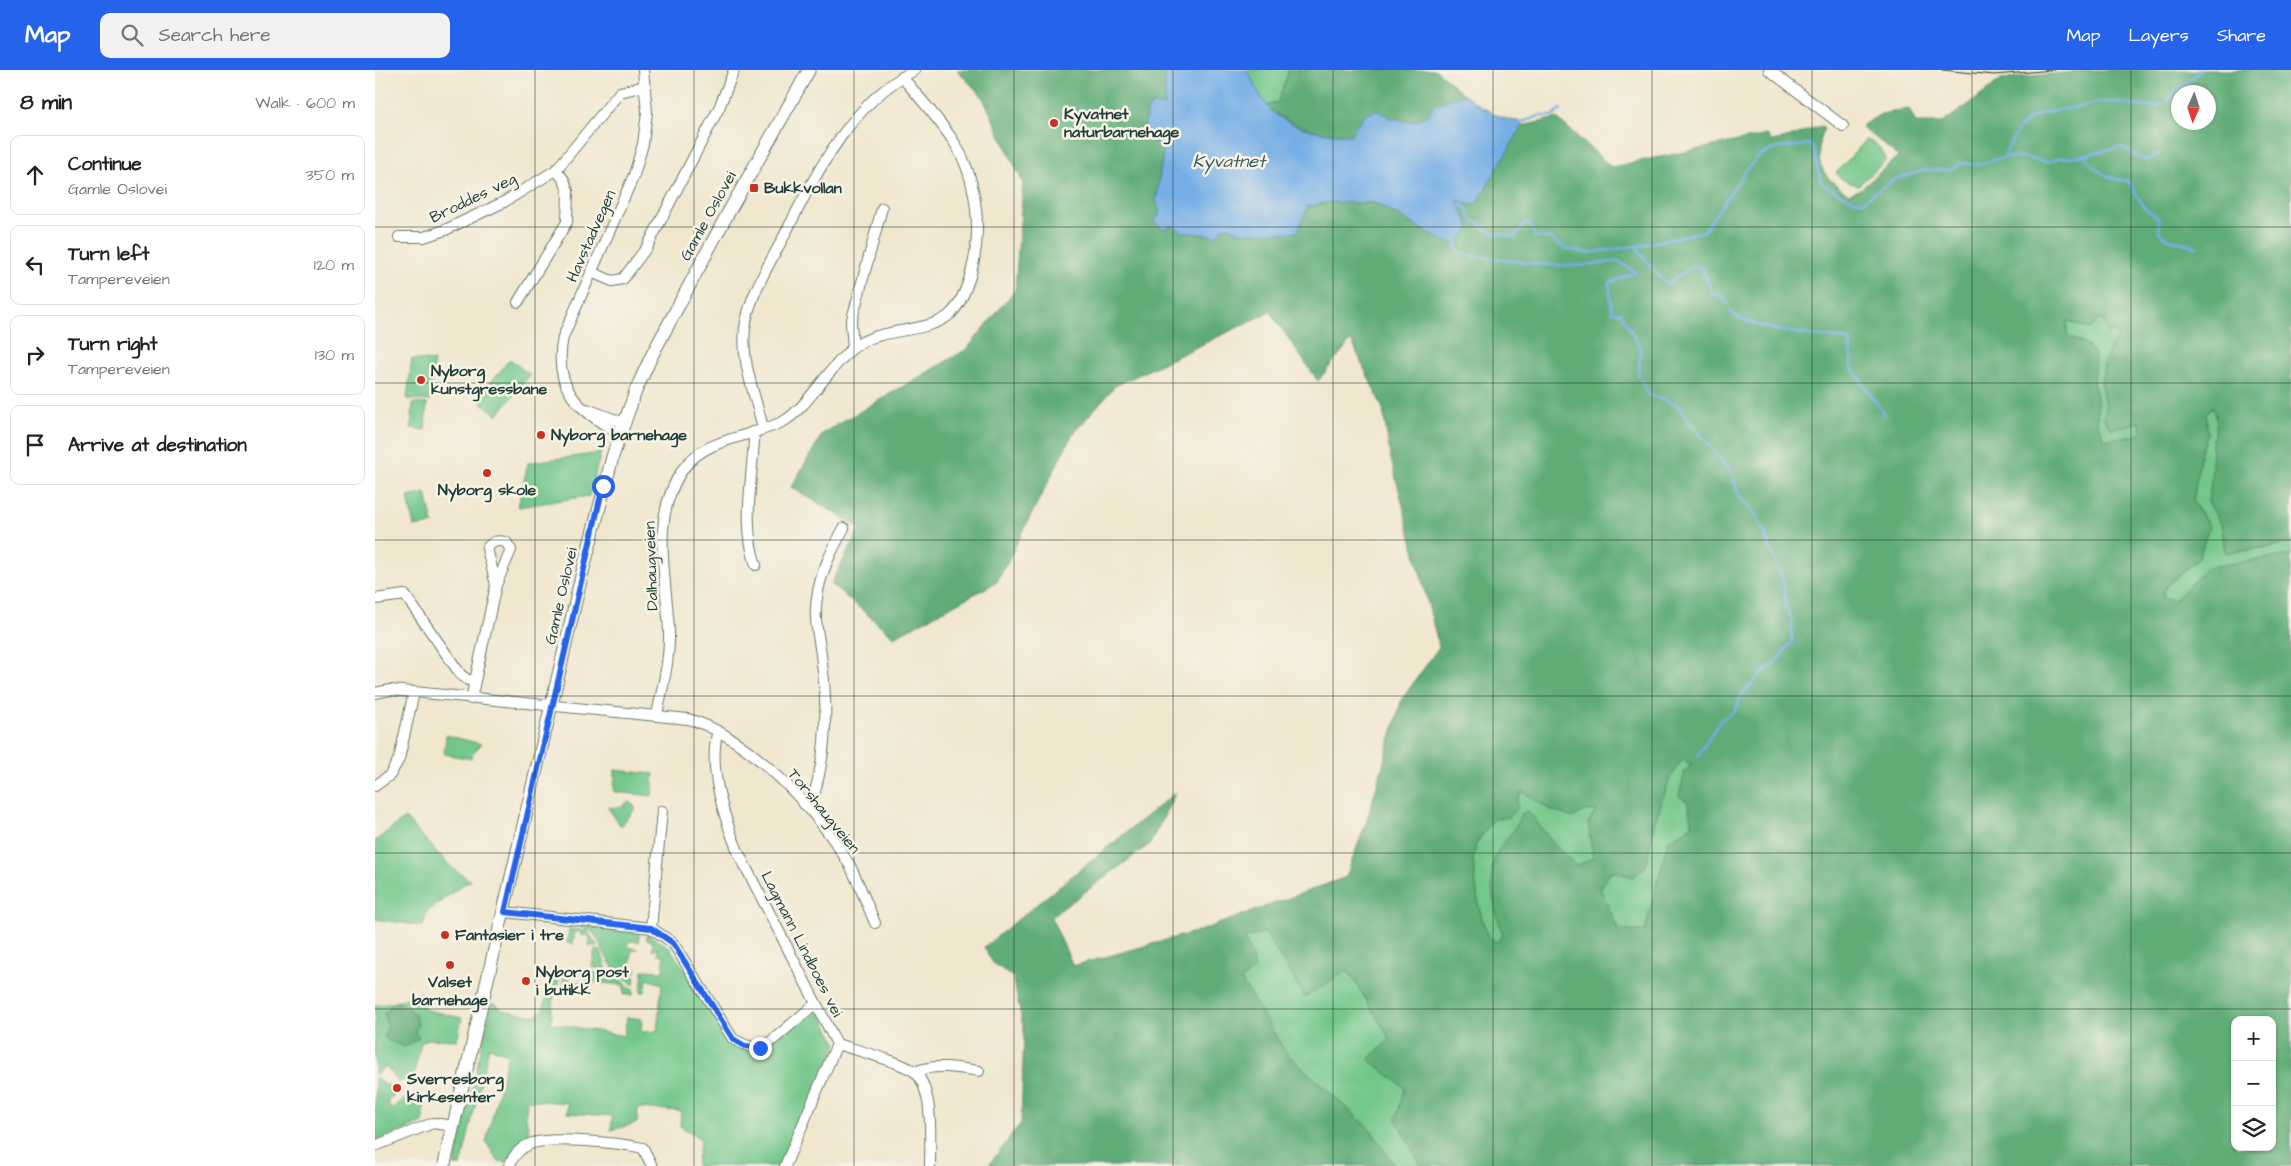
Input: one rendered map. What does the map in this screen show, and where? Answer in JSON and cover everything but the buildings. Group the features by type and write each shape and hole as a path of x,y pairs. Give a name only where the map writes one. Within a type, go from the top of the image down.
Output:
{"street":[{"name":"Havstadvegen","path":"622,429 581,407 567,390 559,367 559,355 563,337 634,175 643,144 647,112 643,70"},
{"path":"591,272 612,281 623,279 647,247 719,108 734,70"},
{"name":"Gamle Oslovei","path":"444,1166 505,912 603,486 622,429 652,354 727,215 809,70"},
{"path":"763,428 747,375 744,349 745,327 757,287 819,168 844,133 867,107 902,76 915,70"},
{"path":"1769,70 1843,126"},
{"name":"Dalhaugveien","path":"657,715 669,649 663,525 671,490 685,467 698,455 730,438 753,432 790,417 853,347 874,337 928,324 947,317 955,310 961,299 974,264 977,229 975,206 963,162 953,140 902,76"},
{"name":"Broddes veg","path":"399,237 424,236 445,230 504,202 556,170 620,92 645,86"},
{"path":"518,302 567,222 568,191 564,180 556,170"},
{"path":"853,347 851,323 882,208"},
{"path":"753,432 755,440 749,531 751,550 756,565"},
{"path":"804,804 813,798 821,771 827,723 822,661 816,633 816,599 829,556 844,528"},
{"path":"471,699 495,585"},
{"path":"375,599 405,595 461,676 474,681"},
{"name":"Torshaugveien","path":"375,693 390,690 414,692 471,699 657,715 705,723 718,730 767,766 804,804 848,864 875,924"},
{"path":"375,786 390,775 399,759 414,692"},
{"name":"Lagmann Lindboes vei","path":"718,730 714,743 719,790 727,824 739,854 837,1044"},
{"path":"651,928 661,811"},
{"path":"505,912 651,928 673,943 733,1039 745,1046 760,1048 768,1044 802,1012 816,1004"},
{"path":"785,1166 837,1044 915,1072 926,1089 930,1128 930,1166"},
{"path":"915,1072 922,1068 966,1068 979,1071"},
{"path":"375,1146 433,1122 453,1126"},
{"path":"509,1166 521,1150 543,1141 627,1144 643,1148 652,1166"}],"green space":[{"path":"957,70 1165,70 1165,106 1144,128 1163,152 1156,202 1160,211 1159,216 1183,232 1217,236 1222,228 1228,227 1243,233 1308,206 1330,202 1375,203 1440,239 1457,201 1459,200 1471,206 1481,199 1483,191 1522,126 1557,118 1611,167 1767,135 1771,141 1778,140 1820,126 1824,129 1819,151 1821,167 1832,181 1849,194 1862,188 1898,156 1861,126 1881,114 1909,109 1916,123 1942,123 2001,79 2094,70 2291,70 2291,543 2225,553 2222,527 2208,501 2212,445 2216,423 2213,406 2206,414 2208,434 2201,451 2193,502 2209,526 2199,558 2166,586 2162,597 2174,600 2208,567 2291,555 2291,1166 1421,1166 1396,1119 1405,1088 1368,1059 1390,1039 1348,970 1305,997 1265,933 1245,938 1255,968 1241,980 1287,1054 1370,1129 1395,1166 988,1166 1021,1123 1024,1031 1013,977 993,963 984,947 1176,792 1150,844 1051,917 1073,966 1202,930 1346,877 1367,820 1402,699 1439,647 1390,455 1383,409 1351,340 1318,381 1270,312 1115,386 1072,435 997,582 894,637 831,584 860,528 791,487 823,433 967,349 1015,290 1023,183 982,96","holes":["2102,317 2107,332 2119,333 2105,360 2101,383 2105,406 2104,419 2111,429 2139,422 2143,431 2137,436 2105,439 2097,423 2097,398 2093,382 2095,354 2088,346 2067,335 2067,321 2090,329","1682,760 1692,764 1685,771 1679,796 1688,802 1692,826 1668,841 1645,931 1619,931 1600,888 1611,871 1633,877 1646,866 1655,821 1670,778","1522,791 1549,809 1572,818 1585,811 1597,810 1588,822 1593,858 1576,866 1554,844 1528,811 1521,814 1498,851 1492,870 1493,893 1503,936 1496,942 1487,935 1479,908 1473,861 1476,844 1493,819 1509,817 1517,809 1518,798"]},
{"path":"1246,70 1289,70 1278,102 1266,106"},
{"path":"1289,70 1436,70 1464,94 1434,105 1427,116 1412,122 1391,118 1377,110 1363,117 1352,135 1328,133 1306,128 1286,120 1266,106 1278,102"},
{"path":"1866,140 1879,147 1884,153 1886,160 1859,185 1840,178 1836,173"},
{"path":"2103,316 2119,332 2105,360 2101,383 2105,406 2104,419 2111,429 2139,422 2144,431 2137,436 2105,439 2097,423 2097,398 2093,382 2095,354 2088,346 2067,335 2066,320 2090,329"},
{"name":"Nyborg kunstgressbane","path":"412,359 434,361 430,401 407,399"},
{"path":"510,359 530,375 497,415 477,399"},
{"path":"413,403 427,404 425,430 411,428"},
{"path":"2213,406 2218,424 2212,443 2212,482 2208,501 2222,527 2225,552 2246,551 2291,543 2291,555 2208,567 2174,601 2162,597 2166,586 2199,558 2209,526 2193,502 2201,451 2208,434 2206,414"},
{"path":"601,452 589,496 518,507 528,463"},
{"path":"426,493 433,524 414,527 408,497"},
{"path":"446,735 481,744 471,759 444,754"},
{"path":"1682,760 1693,765 1688,802 1692,826 1668,841 1645,931 1619,931 1600,889 1611,871 1633,877 1645,866 1655,821 1670,778"},
{"path":"615,770 654,774 652,796 614,792"},
{"path":"1522,791 1549,809 1597,810 1588,822 1593,858 1576,866 1521,814 1514,830 1494,859 1492,870 1493,893 1503,936 1496,942 1487,935 1479,908 1473,861 1476,844 1494,819 1509,817"},
{"path":"629,801 636,808 621,826 608,808 622,807"},
{"path":"405,818 451,867 471,881 462,885 427,912 423,926 375,919 375,841"},
{"path":"570,925 636,930 639,932 639,942 629,941 628,947 638,949 632,950 630,968 636,969 636,972 632,972 632,977 635,977 634,985 612,966 593,933 587,929"},
{"path":"569,929 587,931 598,946 589,946 590,936 581,935 581,932 575,931 573,944 567,943"},
{"path":"1265,932 1305,996 1348,970 1390,1039 1405,1088 1396,1119 1421,1166 1395,1166 1370,1129 1287,1054 1241,980 1255,967 1245,938"},
{"path":"647,934 669,947 733,1039 760,1048 816,1004 837,1044 785,1166 696,1166 701,1139 680,1126 681,1111 638,1108 637,1123 611,1130 612,1116 567,1113 568,1103 527,1100 526,1118 532,1144 510,1163 498,1161 486,1142 508,1054 489,1047 461,1166 454,1166 492,1003 498,1005 502,1010 536,1016 543,1009 556,968 560,970 558,985 555,985 551,1023 624,1036 627,1017 642,1019 641,1032 657,1031 662,984 647,979 645,992 641,992 643,970 663,971 664,955 658,954 658,949 652,949 653,942 646,939"},
{"path":"595,950 601,951 607,971 592,967"},
{"path":"564,971 570,971 569,984 575,985 576,982 585,983 586,972 614,974 633,989 633,995 624,995 624,985 593,982 590,991 567,988 563,984"},
{"path":"420,993 425,996 423,1009 462,1018 457,1040 427,1039 421,1043 413,1078 409,1083 402,1080 399,1083 386,1066 375,1075 375,1006 390,1003 389,1010 384,1013 388,1027 415,1032 408,1006 397,1002"},
{"path":"397,1002 414,1012 418,1024 415,1032 419,1038 405,1047 387,1040 384,1036 388,1027 384,1013 389,1010 390,1003"},
{"path":"375,1077 390,1087 394,1096 387,1100 391,1110 404,1099 413,1101 414,1095 426,1097 423,1103 423,1123 375,1141"}],"water":[{"name":"Kyvatnet","path":"1165,70 1246,70 1263,100 1282,119 1305,128 1329,133 1351,135 1363,116 1377,110 1391,118 1412,122 1427,116 1434,105 1464,94 1489,111 1504,118 1518,121 1522,126 1476,205 1457,201 1470,227 1457,244 1440,239 1375,203 1330,202 1308,206 1297,232 1243,233 1228,227 1222,228 1217,236 1183,232 1172,226 1163,229 1153,220 1159,216 1160,211 1156,202 1163,152 1144,128 1147,112 1152,104 1165,106"}],"waterway":[{"path":"2166,101 2201,70"},
{"path":"2004,158 2017,132 2031,118 2040,114 2104,102 2145,107 2163,104"},
{"path":"1520,123 1539,116 1553,116 1561,109"},
{"path":"1457,204 1466,208 1472,220 1481,224 1488,232 1515,237 1526,223 1530,224 1535,237 1550,238 1566,249 1589,253 1643,245 1704,231 1747,169 1760,155 1774,149 1810,144 1814,151 1822,184 1853,200 1863,201 1893,180 1925,170 1950,170 1962,163 1977,165 2001,158 2023,157 2047,162 2059,158 2085,155 2093,166 2103,174 2115,179 2128,181 2144,207 2159,219 2159,232 2166,238 2197,247"},
{"path":"2085,155 2121,147 2146,161 2159,153"},
{"path":"1457,244 1456,250 1477,257 1558,265 1587,265 1618,261 1636,272 1609,283 1612,312 1621,313 1641,349 1638,374 1648,394 1676,405 1730,471 1739,495 1758,518 1784,583 1786,608 1791,619 1792,642 1771,667 1763,672 1741,695 1736,709 1719,722 1698,756"},
{"path":"1637,246 1639,252 1666,284 1694,266 1702,268 1712,293 1723,296 1727,304"},
{"path":"1730,310 1738,317 1767,328 1850,340 1852,368 1884,414"}],"tram line":[{"path":"1942,70 1994,75 2054,70"}],"place":[{"name":"Kyvatnet naturbarnehage","path":"1054,123"},
{"name":"Bukkvollan","path":"754,188"},
{"name":"Nyborg kunstgressbane","path":"421,380"},
{"name":"Nyborg barnehage","path":"541,435"},
{"name":"Nyborg skole","path":"487,473"},
{"name":"Fantasier i tre","path":"445,935"},
{"name":"Valset barnehage","path":"450,965"},
{"name":"Nyborg post i butikk","path":"526,981"},
{"name":"Sverresborg kirkesenter","path":"397,1088"}],"route":[{"path":"603,486 520,838 505,912 651,928 673,943 733,1039 745,1046 760,1048"}]}
